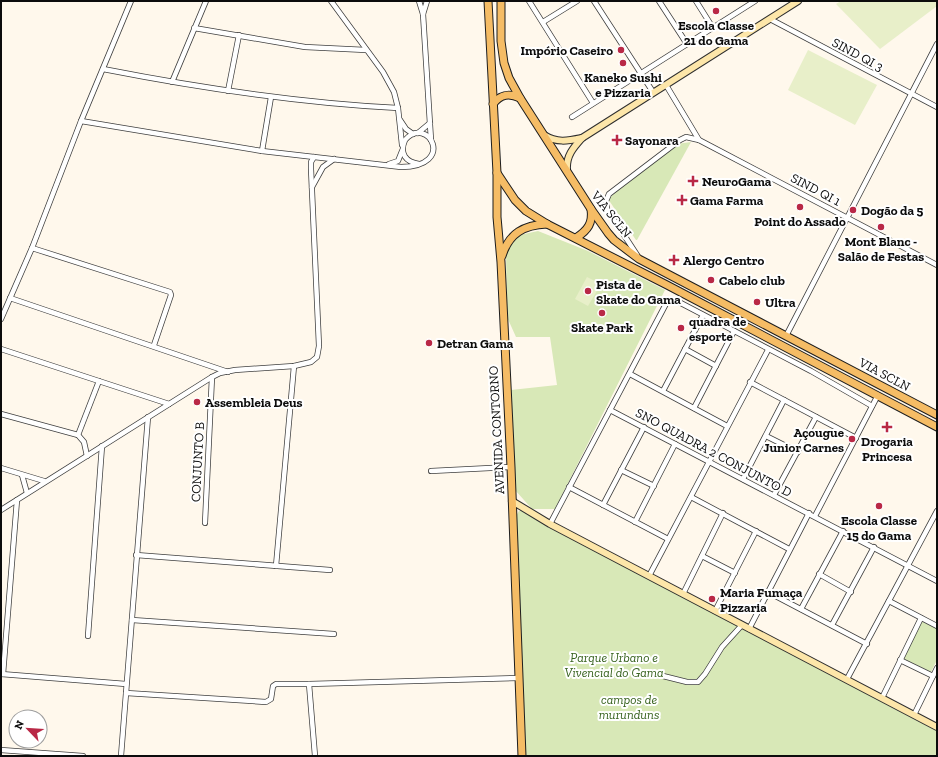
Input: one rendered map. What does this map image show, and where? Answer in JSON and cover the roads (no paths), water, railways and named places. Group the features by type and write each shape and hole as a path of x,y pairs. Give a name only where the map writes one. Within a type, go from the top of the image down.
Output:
{"main road":[{"name":"AVENIDA CONTORNO","path":"488,1 497,173 497,217 501,260 511,467 522,756"},
{"name":"VIA SCLN","path":"501,1 501,41 504,63 509,78 543,135 591,209 614,240 638,259 937,415"},
{"path":"493,104 496,99 506,95 520,98"},
{"name":"VIA SCLN","path":"497,173 515,200 526,211 547,224 937,426"},
{"path":"576,238 591,224 591,209"},
{"path":"501,260 507,243 515,232 530,226 547,224"},
{"path":"653,278 658,274 659,269"},
{"path":"667,285 667,279 671,276"}],"street":[{"path":"1,319 32,248 81,121 131,1"},
{"path":"172,82 206,1"},
{"path":"331,1 390,84 398,108 403,145"},
{"path":"419,1 424,14 431,141"},
{"path":"424,14 428,1"},
{"path":"529,1 593,104"},
{"path":"543,22 577,1"},
{"path":"594,1 653,92"},
{"path":"659,1 687,44"},
{"path":"696,1 713,28"},
{"path":"572,117 756,1"},
{"path":"567,172 566,164 570,152 582,138 798,1"},
{"name":"SIND QI 3","path":"770,19 937,107"},
{"path":"194,28 318,49 366,50"},
{"path":"228,91 239,35"},
{"path":"786,336 937,44"},
{"path":"103,69 172,82 271,97 398,108"},
{"path":"666,85 699,140"},
{"path":"262,151 271,97"},
{"path":"81,121 262,151 314,157 406,167 428,161 431,157 433,146 428,136 406,129 399,118"},
{"path":"385,165 398,160 402,151 404,140 430,123"},
{"path":"543,135 560,142 582,138"},
{"path":"638,259 608,209 606,201 608,194 680,140 686,137 699,140"},
{"name":"SIND QI 1","path":"699,140 937,265"},
{"path":"402,151 406,158 412,163 419,164"},
{"path":"1,510 44,481 87,456 212,377 228,372 294,366 311,362 317,357 319,352 311,190 311,165 314,157"},
{"path":"311,190 319,172 334,159"},
{"path":"32,248 170,292 154,345"},
{"path":"10,298 154,345 228,372"},
{"path":"550,524 668,300 675,300 872,406"},
{"path":"663,391 703,316"},
{"path":"694,408 734,331"},
{"path":"1,349 168,404"},
{"path":"685,349 716,366"},
{"path":"648,576 710,462 727,426 768,350"},
{"path":"276,566 294,366"},
{"path":"630,374 727,426"},
{"name":"CONJUNTO B","path":"205,523 212,377"},
{"path":"78,435 99,381"},
{"path":"750,382 856,438"},
{"path":"815,516 878,395"},
{"path":"743,479 784,400"},
{"name":"SNO QUADRA 2 CONJUNTO D","path":"610,410 937,581"},
{"path":"1,414 78,435 84,442 87,456"},
{"path":"121,756 148,417"},
{"path":"774,495 816,417"},
{"path":"603,505 644,427"},
{"path":"766,436 798,452"},
{"path":"635,522 675,444"},
{"path":"88,636 102,446"},
{"path":"431,471 511,467"},
{"path":"1,468 44,481"},
{"path":"621,470 654,486"},
{"path":"22,474 26,493"},
{"path":"569,487 668,539"},
{"path":"691,497 789,549"},
{"path":"17,500 2,674 126,684"},
{"path":"512,501 550,524 937,727"},
{"path":"846,679 867,644 937,511"},
{"path":"683,594 723,513"},
{"path":"748,629 809,513"},
{"path":"715,611 756,531"},
{"path":"801,609 843,531"},
{"path":"832,625 874,547"},
{"path":"136,555 330,570"},
{"path":"702,556 734,573"},
{"path":"820,574 851,592"},
{"path":"768,592 867,644"},
{"path":"889,601 937,626"},
{"path":"882,698 921,618"},
{"path":"132,620 334,634"},
{"path":"659,675 687,682 698,682 706,674 722,647 742,625"},
{"path":"900,660 933,676"},
{"path":"914,715 937,668"},
{"path":"126,693 266,702 271,699 273,686 276,684 519,678"},
{"path":"309,684 315,756"},
{"path":"1,750 83,756"}],"place":[{"name":"Escola Classe 21 do Gama","path":"716,11"},
{"name":"Impório Caseiro","path":"621,50"},
{"name":"Kaneko Sushi e Pizzaria","path":"623,63"},
{"name":"Sayonara","path":"617,140"},
{"name":"NeuroGama","path":"693,181"},
{"name":"Gama Farma","path":"682,200"},
{"name":"Point do Assado","path":"800,207"},
{"name":"Dogão da 5","path":"853,210"},
{"name":"Mont Blanc - Salão de Festas","path":"881,227"},
{"name":"Alergo Centro","path":"674,260"},
{"name":"Cabelo club","path":"711,280"},
{"name":"Pista de Skate do Gama","path":"588,291"},
{"name":"Ultra","path":"757,302"},
{"name":"Skate Park","path":"602,313"},
{"name":"quadra de esporte","path":"681,328"},
{"name":"Detran Gama","path":"429,343"},
{"name":"Assembleia Deus","path":"197,402"},
{"name":"Drogaria Princesa","path":"887,427"},
{"name":"Açougue Junior Carnes","path":"852,439"},
{"name":"Escola Classe 15 do Gama","path":"879,506"},
{"name":"Maria Fumaça Pizzaria","path":"712,599"}],"park label":[{"name":"Parque Urbano e Vivencial do Gama","path":"614,664"},
{"name":"campos de murunduns","path":"629,706"}]}
